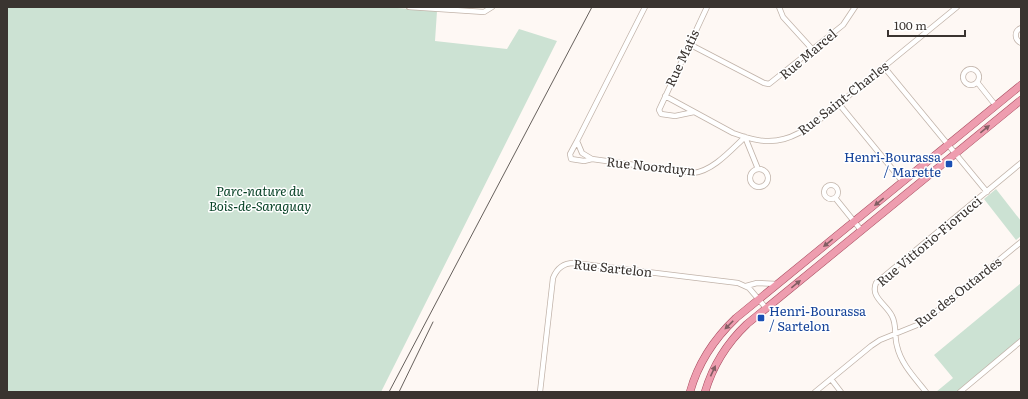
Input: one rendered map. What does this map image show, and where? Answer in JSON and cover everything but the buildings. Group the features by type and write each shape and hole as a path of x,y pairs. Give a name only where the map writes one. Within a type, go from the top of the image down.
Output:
{"main road":[{"path":"690,392 702,362 713,344 731,323 758,299 1021,85"},
{"path":"705,392 716,363 731,341 747,324 1021,100"}],"street":[{"path":"409,7 484,12 492,7"},
{"name":"Rue Noorduyn","path":"592,159 584,161 571,159 570,154 645,7"},
{"name":"Rue Matis","path":"694,112 667,116 661,114 659,110 707,7"},
{"path":"779,7 783,17 813,50"},
{"name":"Rue Marcel","path":"689,44 764,83 770,84 843,24 855,7"},
{"name":"Rue Saint-Charles","path":"665,96 745,137 771,142 794,136 839,104 957,7"},
{"path":"1021,28 1017,30 1015,35 1017,40 1021,43"},
{"path":"884,67 987,192"},
{"path":"977,82 996,106"},
{"path":"839,104 903,182"},
{"path":"745,137 758,169"},
{"name":"Rue Noorduyn","path":"577,141 582,154 592,159 693,173 700,172 731,151 745,137"},
{"name":"Rue Vittorio-Fiorucci","path":"926,392 908,370 900,356 894,335 895,322 892,315 875,294 874,288 876,283 1021,163"},
{"path":"758,169 764,170 768,176 767,182 760,187 752,185 749,179 750,174 758,169"},
{"path":"836,199 861,230"},
{"name":"Rue des Outardes","path":"815,392 872,346 894,335 922,324 1021,242"},
{"name":"Rue Sartelon","path":"540,392 553,282 556,273 562,265 574,263 735,282 746,286 757,283 777,284"},
{"path":"746,286 766,308"},
{"path":"960,392 1021,340"},
{"path":"830,379 841,392"}],"green space":[{"name":"Parc-nature du Bois-de-Saraguay","path":"7,7 384,7 437,11 435,41 507,49 519,29 557,41 381,392 7,392"},
{"path":"996,189 1021,221 1021,236 1016,240 984,199"},
{"path":"1021,283 1021,341 960,392 936,392 953,378 934,355"}],"tram line":[{"path":"389,392 592,7"},
{"path":"399,392 433,322"}],"place":[{"name":"Henri-Bourassa / Marette","path":"949,164"},
{"name":"Henri-Bourassa / Sartelon","path":"761,318"}]}
